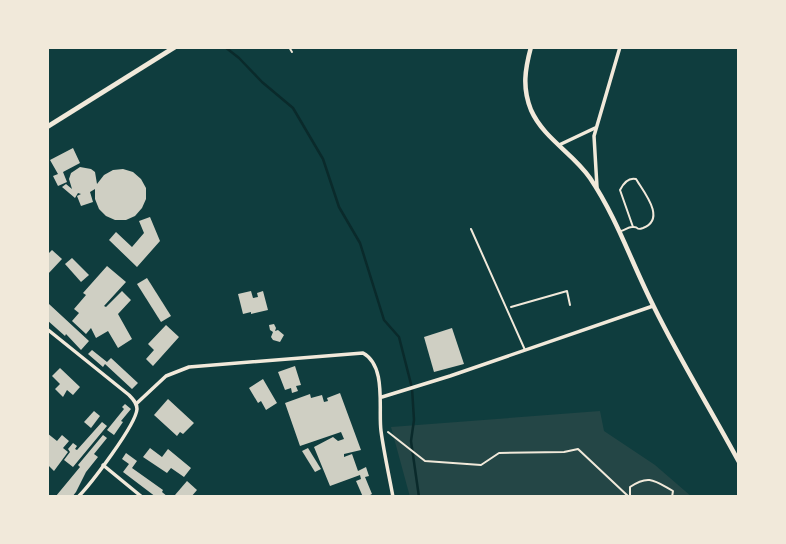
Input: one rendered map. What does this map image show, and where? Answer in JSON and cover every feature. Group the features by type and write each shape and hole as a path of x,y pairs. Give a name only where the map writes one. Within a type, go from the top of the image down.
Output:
{"main road":[{"path":"47,127 175,47"}],"street":[{"path":"531,47 526,67 526,93 536,120 585,172 598,192 620,232 653,306 739,462"},
{"path":"598,192 593,151 595,128 620,47"},
{"path":"559,146 595,128"},
{"path":"382,397 653,306"},
{"path":"47,329 129,395 136,404 137,411 131,425 78,497"},
{"path":"136,404 166,376 188,367 363,353 373,361 382,397 380,428 393,497"},
{"path":"103,465 142,497"}],"lane":[{"path":"289,47 292,52"},
{"path":"620,232 633,227 642,228 648,224 654,213 636,179 632,178 620,190 633,227"},
{"path":"471,229 525,351"}],"path":[{"path":"506,309 567,291 570,305"},
{"path":"380,428 394,435 425,461 481,465 499,453 564,452 578,449 629,497"},
{"path":"629,497 630,487 641,479 652,480 673,491 672,497"}],"shaded area":[{"path":"600,411 604,431 655,465 692,497 410,497 391,427"}],"building":[{"path":"73,148 80,163 63,172 67,182 58,186 53,176 58,174 50,160"},
{"path":"80,167 95,172 97,184 104,175 113,170 133,172 146,188 146,199 142,208 135,216 126,220 115,220 99,209 95,189 90,192 93,202 81,206 77,196 81,194 78,193 75,198 62,187 66,184 72,189 69,179 71,173"},
{"path":"150,217 160,241 137,267 109,240 116,232 132,247 144,233 139,221"},
{"path":"52,250 62,259 47,275 47,255"},
{"path":"72,258 89,275 81,282 65,264"},
{"path":"107,266 126,282 104,306 122,291 131,300 118,314 132,339 118,348 108,331 96,338 91,328 86,334 72,321 79,313 74,309 86,295 83,293"},
{"path":"147,278 171,316 161,322 137,284"},
{"path":"251,291 253,298 263,291 268,310 243,314 238,294"},
{"path":"49,304 89,341 81,350 47,320"},
{"path":"274,324 275,331 278,330 284,335 280,342 271,337 273,332 269,325"},
{"path":"166,325 179,337 153,366 146,359 154,350 148,344"},
{"path":"452,328 464,364 434,372 424,337"},
{"path":"92,350 107,362 111,358 138,383 132,389 105,364 103,367 88,354"},
{"path":"295,366 301,385 296,386 298,391 292,393 291,388 285,390 278,372"},
{"path":"60,368 80,387 73,395 67,390 63,397 55,389 60,384 52,376"},
{"path":"263,379 277,403 266,410 249,388"},
{"path":"340,393 361,450 344,454 344,457 352,454 358,471 366,467 369,476 365,477 372,494 366,497 363,497 356,481 361,479 360,475 330,486 314,447 333,437 338,441 344,439 341,432 300,446 285,403 310,394 311,398 322,395 324,402"},
{"path":"168,399 194,423 177,436 154,415"},
{"path":"125,404 131,409 114,435 107,430"},
{"path":"94,411 100,416 91,428 84,422"},
{"path":"102,422 107,426 73,467 64,460 73,443 77,450"},
{"path":"47,433 57,441 62,435 69,441 63,448 68,452 54,471 47,464"},
{"path":"103,435 107,438 94,454 98,457 86,472 76,492 72,497 57,497 80,467 78,465"},
{"path":"150,448 162,457 168,449 191,468 184,477 171,468 167,473 143,457"},
{"path":"308,448 321,469 315,472 302,451"},
{"path":"126,453 137,461 132,468 163,490 168,497 156,497 123,472 129,464 122,459"},
{"path":"187,481 197,490 191,497 177,497 175,495"}],"waterway":[{"path":"225,47 293,108 323,159 339,207 360,243 384,320 399,337 412,388 414,420 411,441 419,497"}]}
